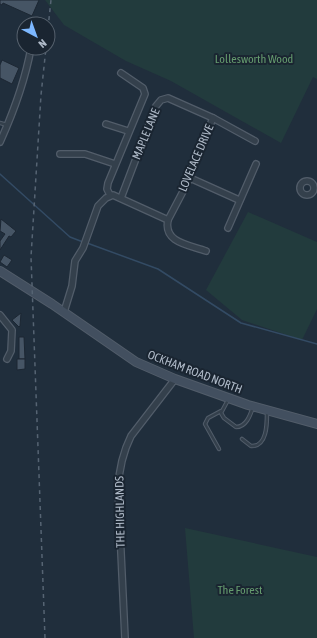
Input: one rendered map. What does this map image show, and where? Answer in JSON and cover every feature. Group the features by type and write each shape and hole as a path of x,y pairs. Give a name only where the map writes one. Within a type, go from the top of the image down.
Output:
{"main road":[{"name":"OCKHAM ROAD NORTH","path":"0,271 35,292 136,362 175,379 253,407 317,424"}],"street":[{"path":"0,142 8,125 26,74 28,56"},
{"path":"121,73 145,91 144,97 115,164 107,189 110,195 121,198 168,220 166,226 169,234 177,241 206,251"},
{"name":"MAPLE LANE","path":"121,198 156,106 161,100 168,98 213,118 254,140"},
{"name":"LOVELACE DRIVE","path":"168,220 190,178 194,163 213,118"},
{"path":"106,124 128,131"},
{"path":"60,154 85,154 115,164"},
{"path":"228,228 256,164"},
{"path":"190,178 239,200"},
{"path":"64,312 69,301 75,261 87,239 98,206 110,195"},
{"path":"0,316 12,330 11,351 7,359"},
{"name":"THE HIGHLANDS","path":"125,638 118,489 120,467 126,446 131,436 175,379"}],"lane":[{"path":"0,123 8,125"},
{"path":"219,449 205,424 208,418 222,411 229,398"},
{"path":"222,411 224,418 238,428 248,420 253,407"},
{"path":"242,439 251,446 256,446 259,443 266,434 267,410"}],"green space":[{"name":"Lollesworth Wood","path":"45,0 317,0 317,79 313,77 281,143 171,81 126,61 64,25"},
{"path":"248,212 317,242 317,309 302,340 242,320 206,290"},
{"name":"The Forest","path":"185,528 317,557 317,638 194,638"}],"building":[{"path":"0,0 39,0 32,16 3,3 2,5 0,4"},
{"path":"2,60 19,68 12,84 0,78 0,65"},
{"path":"1,219 16,231 11,237 9,236 0,250 0,241 5,234 0,231"},
{"path":"4,255 12,260 7,267 0,262"},
{"path":"21,313 20,326 19,327 12,320"},
{"path":"19,337 24,337 25,359 19,359"},
{"path":"17,359 25,359 25,369 17,370"}],"waterway":[{"path":"0,174 70,237 83,242"},
{"path":"87,243 158,269 241,323 317,344"}],"railway":[{"path":"49,16 51,0"},
{"path":"45,56 41,95 31,257 45,638"}]}
